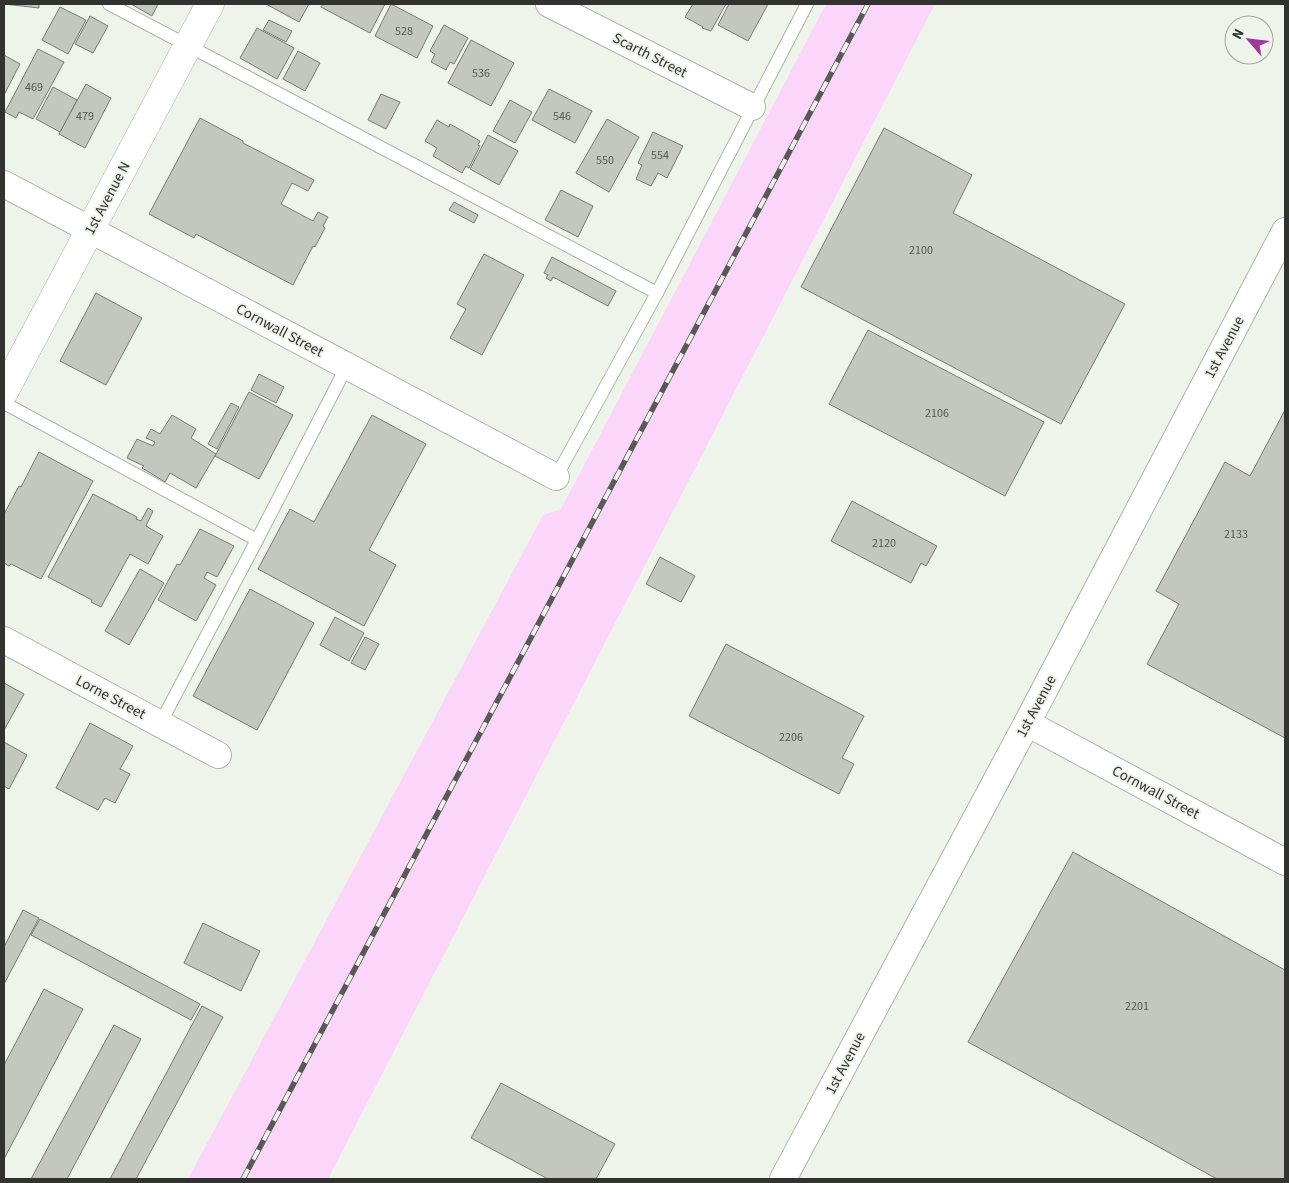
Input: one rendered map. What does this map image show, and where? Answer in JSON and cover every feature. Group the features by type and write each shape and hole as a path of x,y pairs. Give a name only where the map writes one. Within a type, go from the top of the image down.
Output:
{"street":[{"name":"1st Avenue N","path":"4,392 210,4"},
{"name":"Scarth Street","path":"549,4 752,107"},
{"name":"Cornwall Street","path":"4,184 556,477"},
{"name":"1st Avenue","path":"783,1179 1027,723 1285,231"},
{"name":"Lorne Street","path":"4,640 218,755"},
{"name":"Cornwall Street","path":"1027,723 1285,862"}],"lane":[{"path":"109,4 657,293"},
{"path":"556,477 657,293 807,4"},
{"path":"160,724 347,366"},
{"path":"4,403 257,540"}],"shaded area":[{"path":"826,4 935,4 328,1179 188,1179 543,515 561,509"}],"building":[{"path":"4,4 39,4 39,8"},
{"path":"131,4 158,4 152,16"},
{"path":"266,4 309,4 299,22"},
{"path":"323,4 385,4 370,33 321,7"},
{"path":"391,4 433,26 417,58 375,36"},
{"path":"693,4 726,4 711,31 702,28 685,17"},
{"path":"729,4 768,4 748,41 718,25"},
{"path":"60,7 86,20 68,54 42,40"},
{"path":"90,16 108,26 93,53 75,44"},
{"path":"269,20 292,31 286,42 263,30"},
{"path":"444,25 468,38 454,64 450,62 446,70 431,62 435,54 430,51"},
{"path":"257,28 294,48 277,79 240,58"},
{"path":"471,40 514,63 491,106 448,83"},
{"path":"38,49 64,62 33,119 19,112 16,118 5,112"},
{"path":"298,51 320,63 305,91 283,79"},
{"path":"4,55 20,64 4,95"},
{"path":"86,84 111,98 85,148 59,134"},
{"path":"53,87 77,100 60,132 36,119"},
{"path":"549,89 592,111 575,143 532,120"},
{"path":"381,94 400,102 386,129 368,120"},
{"path":"510,100 532,112 515,143 493,131"},
{"path":"200,118 314,180 308,191 292,183 281,204 313,221 318,212 328,217 323,226 325,228 315,247 313,246 293,285 196,234 194,238 149,214"},
{"path":"607,119 639,137 609,192 576,173"},
{"path":"437,120 449,127 450,124 480,141 478,145 480,146 469,168 466,166 462,173 433,156 437,148 425,141"},
{"path":"884,128 972,175 953,213 1125,304 1061,424 801,287"},
{"path":"653,132 683,146 667,178 658,173 651,186 636,179 642,165 638,163"},
{"path":"488,135 518,151 499,185 470,169"},
{"path":"561,190 593,206 578,237 545,220"},
{"path":"454,202 478,215 474,223 449,210"},
{"path":"484,254 524,275 482,355 450,338 466,309 457,304"},
{"path":"552,257 616,291 608,306 553,277 551,281 546,278 548,275 544,273"},
{"path":"96,293 142,318 106,385 60,361"},
{"path":"868,330 1044,422 1005,496 829,404"},
{"path":"259,374 284,387 276,403 251,390"},
{"path":"249,392 293,415 259,479 215,456"},
{"path":"231,403 239,407 217,449 208,444"},
{"path":"1285,410 1285,738 1147,664 1179,604 1156,591 1225,462 1250,476"},
{"path":"172,415 196,429 191,438 216,454 196,488 170,473 165,482 142,468 144,466 127,458 137,439 153,446 155,442 146,438 151,429 160,434"},
{"path":"372,415 426,444 369,550 396,565 364,626 258,569 290,509 314,522"},
{"path":"39,452 93,481 41,579 11,564 9,566 4,563 4,514 19,486 21,487"},
{"path":"93,494 137,517 136,519 141,521 148,508 153,511 146,526 163,536 148,564 130,554 101,607 91,602 92,600 48,577"},
{"path":"852,501 937,546 926,566 921,563 911,583 831,541"},
{"path":"200,529 234,546 217,577 207,572 204,578 216,585 196,621 158,600 177,564 180,565"},
{"path":"660,557 695,576 681,602 646,584"},
{"path":"140,569 164,583 129,645 105,631"},
{"path":"250,589 314,623 257,730 193,696"},
{"path":"335,617 364,633 349,661 320,645"},
{"path":"365,637 379,644 365,670 351,663"},
{"path":"726,644 864,716 842,758 854,764 839,794 689,716"},
{"path":"4,683 24,694 4,730"},
{"path":"90,723 133,746 120,769 130,774 115,803 105,798 98,810 56,788"},
{"path":"4,742 27,755 9,789 4,786"},
{"path":"1073,852 1285,970 1285,1179 1217,1179 968,1042"},
{"path":"23,910 39,918 4,984 4,947"},
{"path":"40,919 200,1004 191,1020 31,935"},
{"path":"203,923 260,951 241,991 184,963"},
{"path":"44,989 83,1009 4,1159 4,1065"},
{"path":"202,1006 223,1017 136,1179 110,1179"},
{"path":"114,1025 141,1039 67,1179 31,1179"},
{"path":"501,1083 615,1144 596,1179 548,1179 471,1138"}],"railway":[{"path":"243,1179 868,4"}]}
